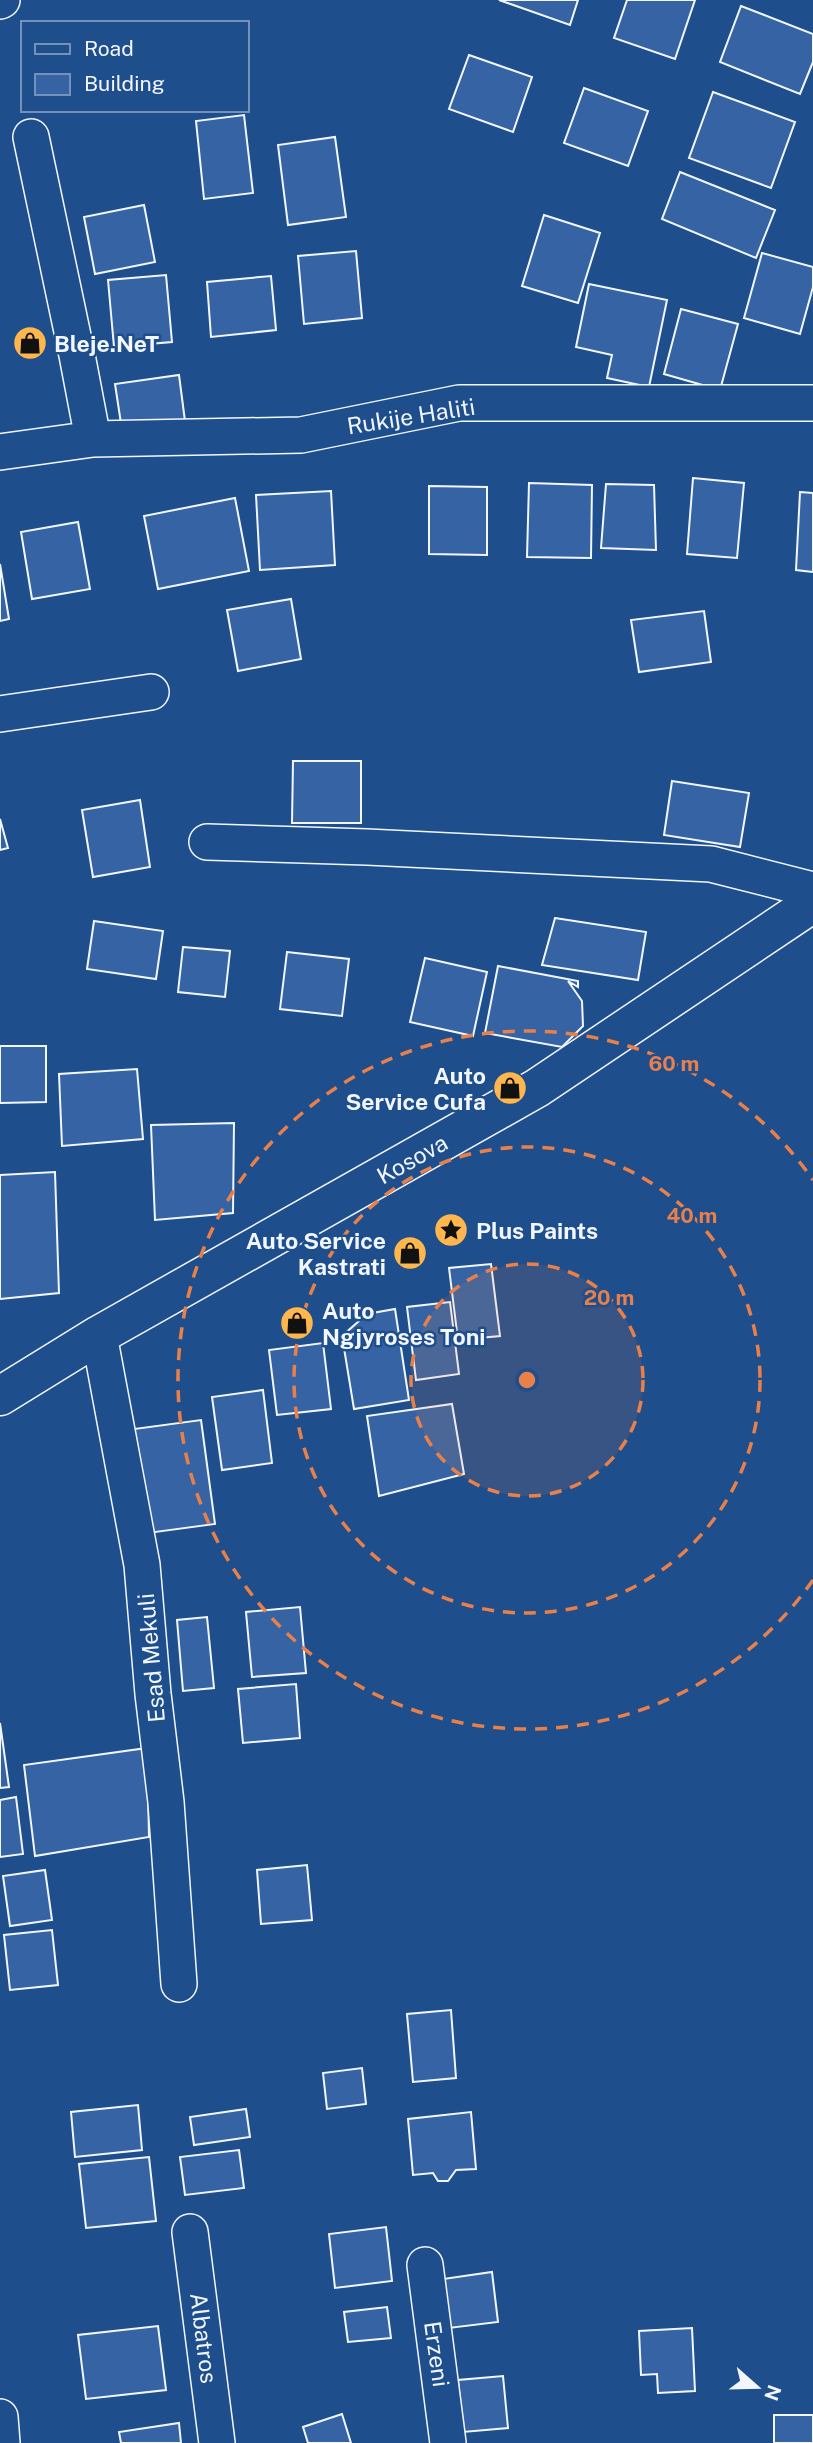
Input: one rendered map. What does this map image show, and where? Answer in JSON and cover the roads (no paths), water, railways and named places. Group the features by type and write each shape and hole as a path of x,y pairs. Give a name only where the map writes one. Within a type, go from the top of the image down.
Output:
{"street":[{"path":"31,137 78,355 93,439"},
{"name":"Rukije Haliti","path":"0,452 93,439 301,435 459,403 813,402"},
{"path":"0,714 152,692"},
{"path":"207,842 393,848 711,864 813,890"},
{"name":"Kosova","path":"0,1396 99,1335 537,1088 813,903"},
{"name":"Esad Mekuli","path":"99,1335 142,1565 166,1802 179,1984"},
{"name":"Albatros","path":"191,2232 217,2443"},
{"name":"Erzeni","path":"425,2265 448,2443"},
{"path":"0,2417 2,2443"}],"place":[{"name":"Bleje.NeT","path":"30,343"},
{"name":"Auto Service Cufa","path":"510,1088"},
{"name":"Plus Paints","path":"451,1230"},
{"name":"Auto Service Kastrati","path":"410,1253"},
{"name":"Auto Ngjyroses Toni","path":"297,1323"}]}
